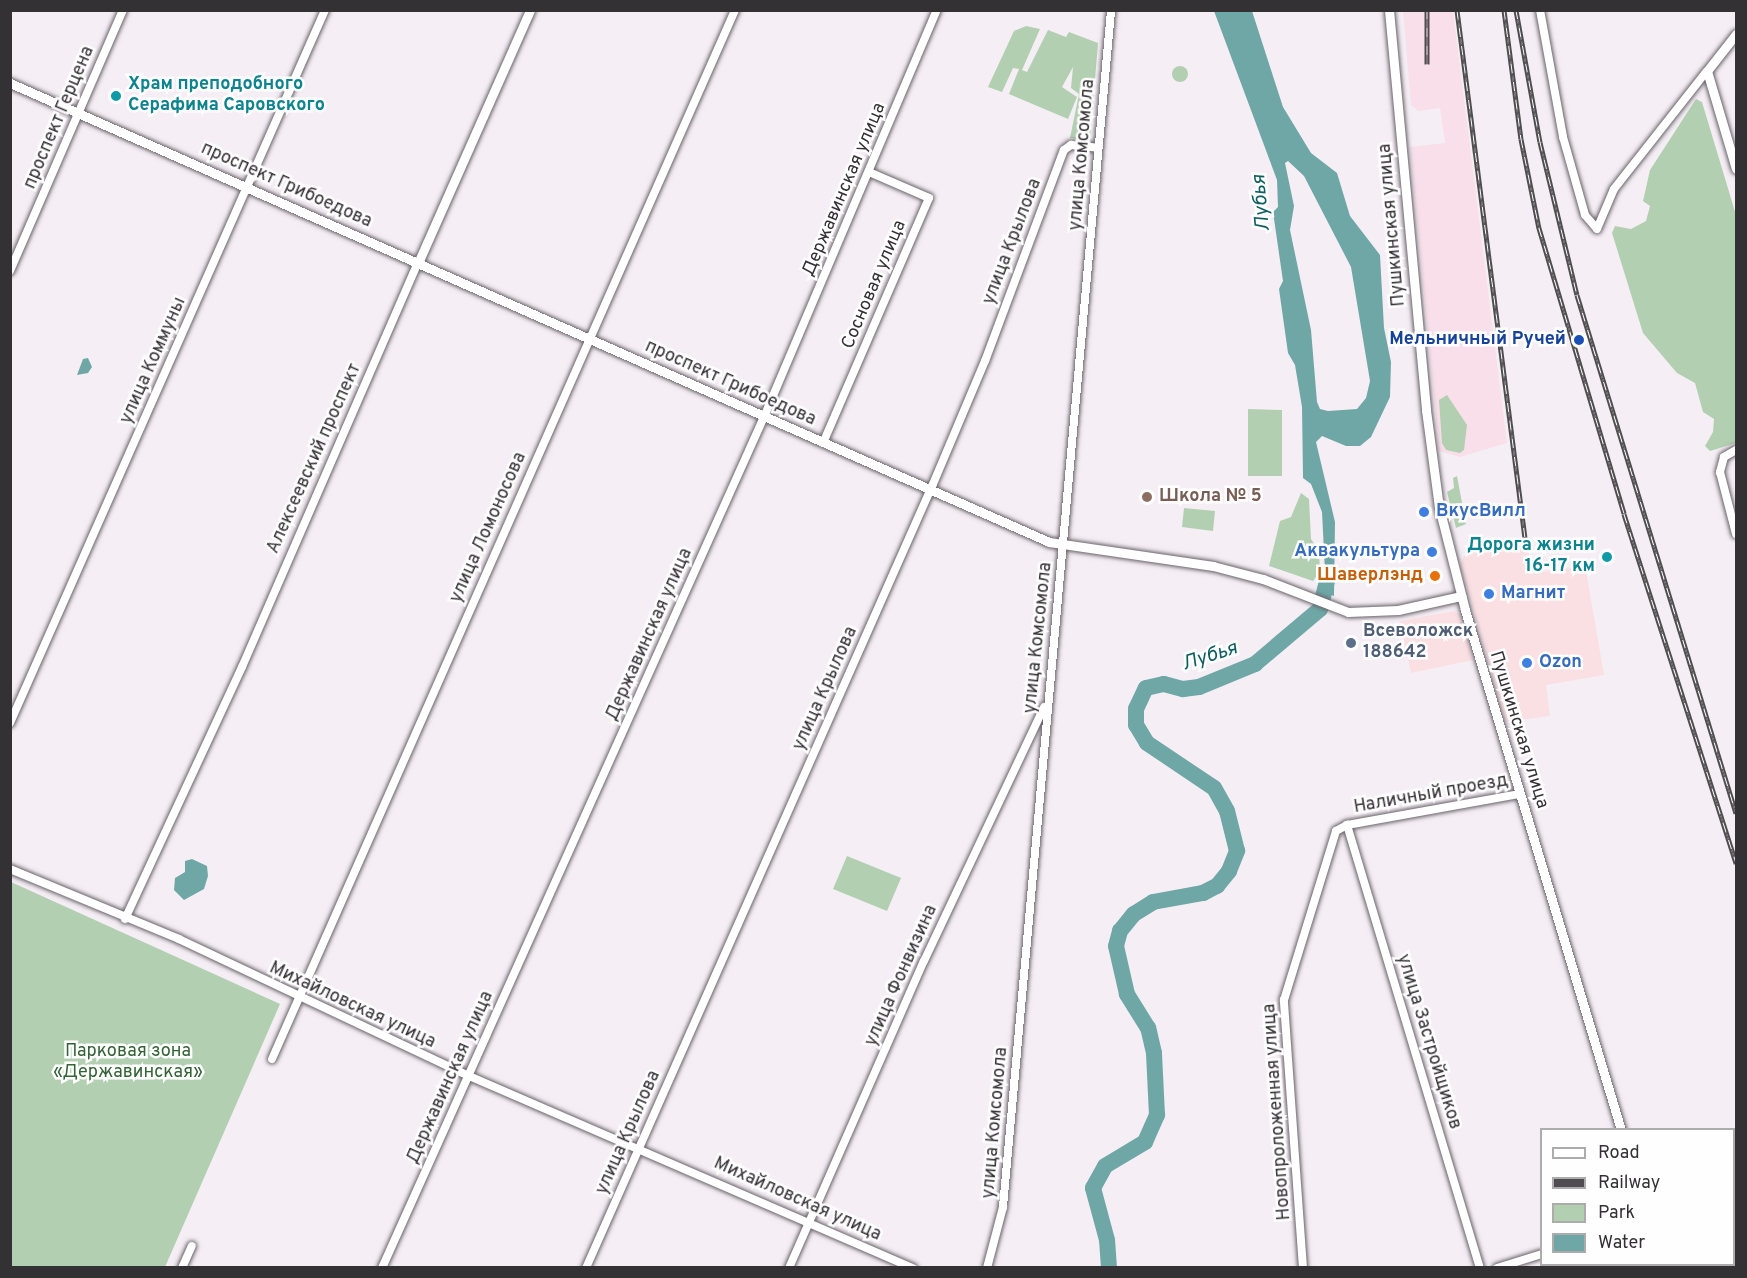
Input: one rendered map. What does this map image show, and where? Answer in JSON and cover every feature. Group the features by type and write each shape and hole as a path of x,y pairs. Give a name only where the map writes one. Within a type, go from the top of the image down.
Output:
{"street":[{"name":"проспект Герцена","path":"10,271 123,10"},
{"name":"улица Коммуны","path":"10,723 325,10"},
{"name":"Алексеевский проспект","path":"125,919 242,668 530,10"},
{"name":"улица Ломоносова","path":"272,1059 735,10"},
{"name":"Державинская улица","path":"382,1268 764,417 937,10"},
{"name":"улица Комсомола","path":"987,1268 1004,1207 1112,10"},
{"name":"Пушкинская улица","path":"1389,10 1429,432 1439,507 1461,596 1620,1128"},
{"path":"1540,10 1563,137 1585,215 1598,229 1614,189 1737,34"},
{"path":"1707,71 1737,169"},
{"name":"проспект Грибоедова","path":"10,83 823,443 1063,546 1213,566 1263,579 1331,608 1356,613 1398,610 1461,596"},
{"name":"улица Крылова","path":"586,1268 930,490 985,361 1064,150 1071,145 1098,148"},
{"name":"Сосновая улица","path":"823,443 929,198 869,172"},
{"path":"1737,450 1724,457 1720,472 1737,534"},
{"name":"улица Фонвизина","path":"789,1268 924,961 1048,700"},
{"name":"Наличный проезд","path":"1347,825 1520,794"},
{"name":"Новопроложенная улица","path":"1303,1268 1284,1000 1326,852 1336,831 1347,825"},
{"name":"улица Застройщиков","path":"1347,825 1480,1268"},
{"name":"Михайловская улица","path":"10,869 125,919 179,939 297,998 469,1076 639,1147 913,1268"},
{"path":"183,1268 192,1246"},
{"path":"1497,1268 1540,1255"}],"shaded area":[{"path":"1403,11 1453,11 1507,443 1460,457 1439,451 1410,147 1445,143 1440,108 1418,111 1411,105"},
{"path":"1527,539 1531,574 1585,565 1604,675 1546,685 1550,716 1506,722 1460,564 1467,551"},
{"path":"1454,611 1460,615 1473,660 1411,673 1400,621"}],"green space":[{"path":"1026,26 1040,29 1022,70 1027,72 1048,30 1066,37 1069,32 1098,43 1090,140 1070,138 1079,94 1071,88 1073,67 1062,87 1077,97 1068,119 1009,94 1019,69 1013,68 1002,92 988,87 1014,31"},
{"path":"1180,66 1188,74 1180,82 1172,74"},
{"path":"1696,99 1702,102 1736,215 1736,443 1710,451 1705,446 1713,432 1714,419 1703,412 1695,383 1677,373 1643,333 1612,233 1615,226 1631,229 1646,221 1650,206 1643,201 1650,170"},
{"path":"1447,395 1467,425 1464,450 1460,453 1446,450 1442,443 1439,400"},
{"path":"1248,409 1282,410 1282,476 1248,476"},
{"path":"1457,476 1466,524 1456,528 1447,492 1454,488 1453,478"},
{"path":"1301,493 1309,499 1311,539 1319,551 1320,571 1313,581 1269,566 1280,521 1291,517"},
{"path":"1184,508 1215,511 1213,531 1182,527"},
{"path":"847,856 901,878 887,911 833,889"},
{"name":"Парковая зона «Державинская»","path":"11,882 280,1004 165,1267 11,1267"}],"water":[{"path":"1214,11 1252,11 1283,107 1311,153 1337,173 1350,216 1380,255 1384,328 1391,362 1390,397 1371,437 1360,446 1346,446 1322,436 1316,442 1335,522 1334,596 1320,591 1325,572 1322,512 1311,484 1303,478 1302,407 1295,365 1288,353 1279,289 1283,281 1273,212 1278,207 1277,180","holes":["1288,161 1304,176 1351,267 1370,381 1366,398 1357,409 1328,411 1320,409 1317,402 1311,330 1290,230 1294,206 1285,163"]},
{"path":"88,358 92,367 88,373 77,375 83,359"},
{"path":"192,859 207,866 208,876 204,889 184,900 174,890 175,878 185,872 185,861"}],"waterway":[{"name":"Лубья","path":"1109,1268 1107,1240 1093,1188 1105,1166 1145,1142 1157,1115 1154,1053 1148,1028 1127,994 1116,946 1120,931 1134,914 1153,902 1203,893 1217,886 1229,871 1237,851 1227,811 1214,788 1147,743 1136,725 1136,709 1146,688 1164,684 1183,689 1199,687 1255,664 1320,609 1329,572"}],"railway":[{"path":"1427,10 1427,64"},
{"path":"1457,10 1526,546"},
{"path":"1504,10 1521,139 1539,228 1624,514 1736,863"},
{"path":"1516,10 1540,142 1577,295 1736,813"}],"place":[{"name":"Храм преподобного Серафима Саровского","path":"116,96"},
{"name":"Мельничный Ручей","path":"1579,340"},
{"name":"Школа № 5","path":"1147,497"},
{"name":"ВкусВилл","path":"1424,512"},
{"name":"Аквакультура","path":"1432,552"},
{"name":"Дорога жизни 16-17 км","path":"1607,557"},
{"name":"Шаверлэнд","path":"1435,576"},
{"name":"Магнит","path":"1489,594"},
{"name":"Всеволожск 188642","path":"1351,643"},
{"name":"Ozon","path":"1527,663"}]}
